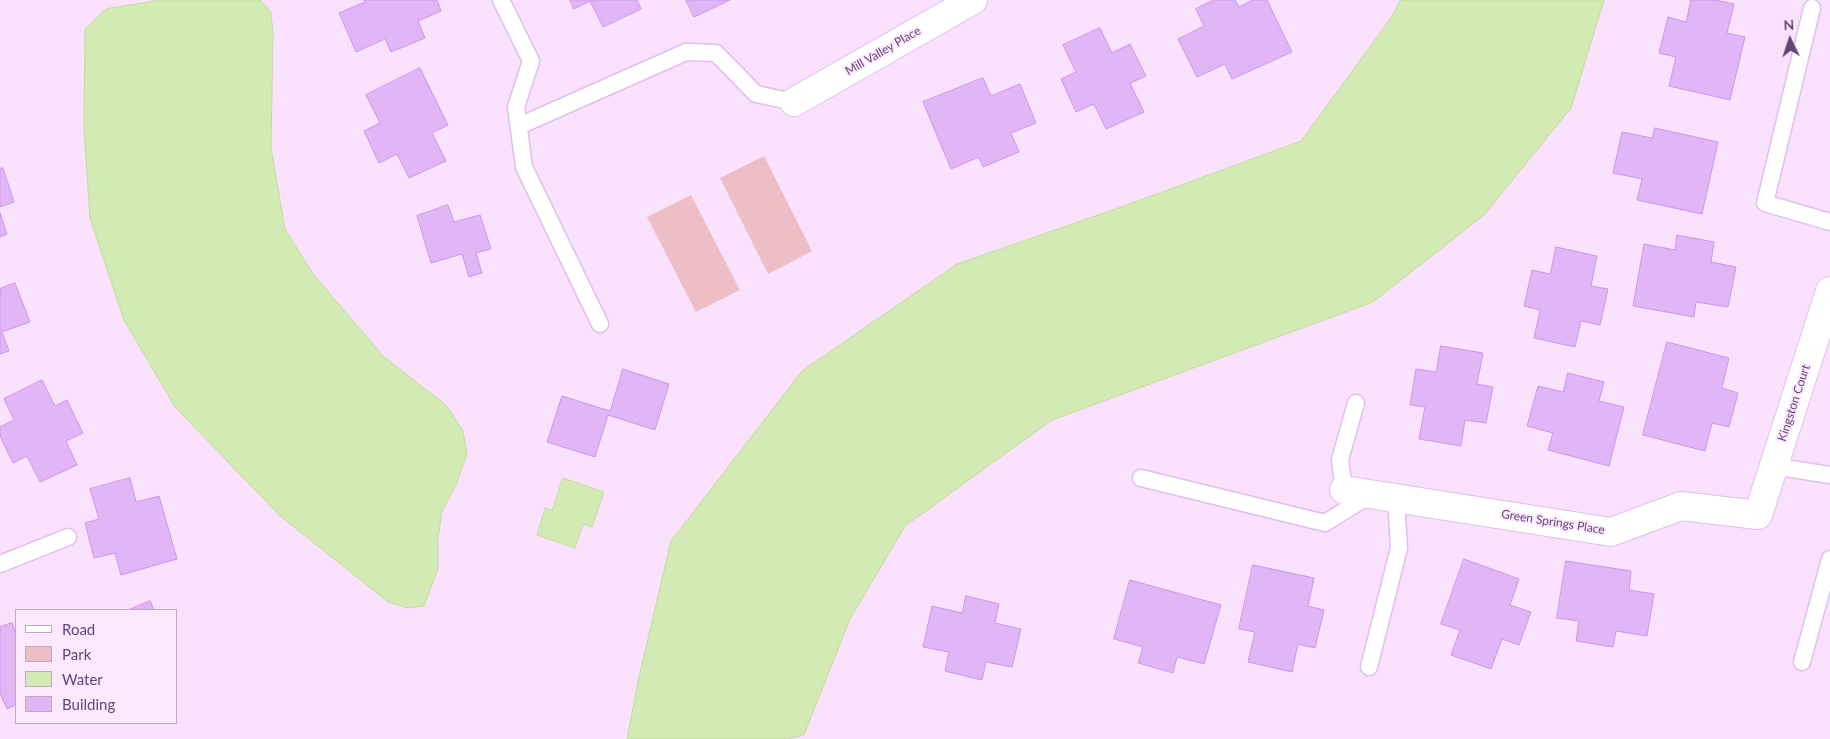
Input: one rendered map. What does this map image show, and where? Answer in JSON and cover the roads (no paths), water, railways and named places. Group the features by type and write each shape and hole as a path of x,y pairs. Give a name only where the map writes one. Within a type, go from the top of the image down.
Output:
{"street":[{"name":"Mill Valley Place","path":"794,102 972,0"},
{"name":"Kingston Court","path":"1758,515 1830,291"},
{"name":"Green Springs Place","path":"1344,490 1611,532 1681,506 1758,515"}],"lane":[{"path":"501,0 531,61 516,107 524,167 600,324"},
{"path":"1812,8 1765,203 1830,222"},
{"path":"519,126 686,52 716,53 756,94 794,102"},
{"path":"1344,490 1340,460 1356,403"},
{"path":"1774,466 1830,475"},
{"path":"1141,478 1325,523 1384,496 1400,548 1368,667"},
{"path":"0,564 68,537"},
{"path":"1802,662 1830,558"}],"water":[{"path":"161,0 260,0 271,12 273,34 271,148 285,229 313,274 383,356 446,405 463,431 467,454 456,485 442,511 438,538 438,569 424,606 408,608 388,602 280,516 175,407 124,320 90,218 84,128 85,29 106,9"},
{"path":"1401,0 1604,0 1571,108 1484,215 1373,302 1052,420 905,526 850,619 804,735 787,739 627,739 639,677 671,541 802,371 957,264 1127,205 1301,141 1391,18"},
{"path":"563,478 604,492 592,527 583,524 575,548 537,535 545,508 552,510"}]}
